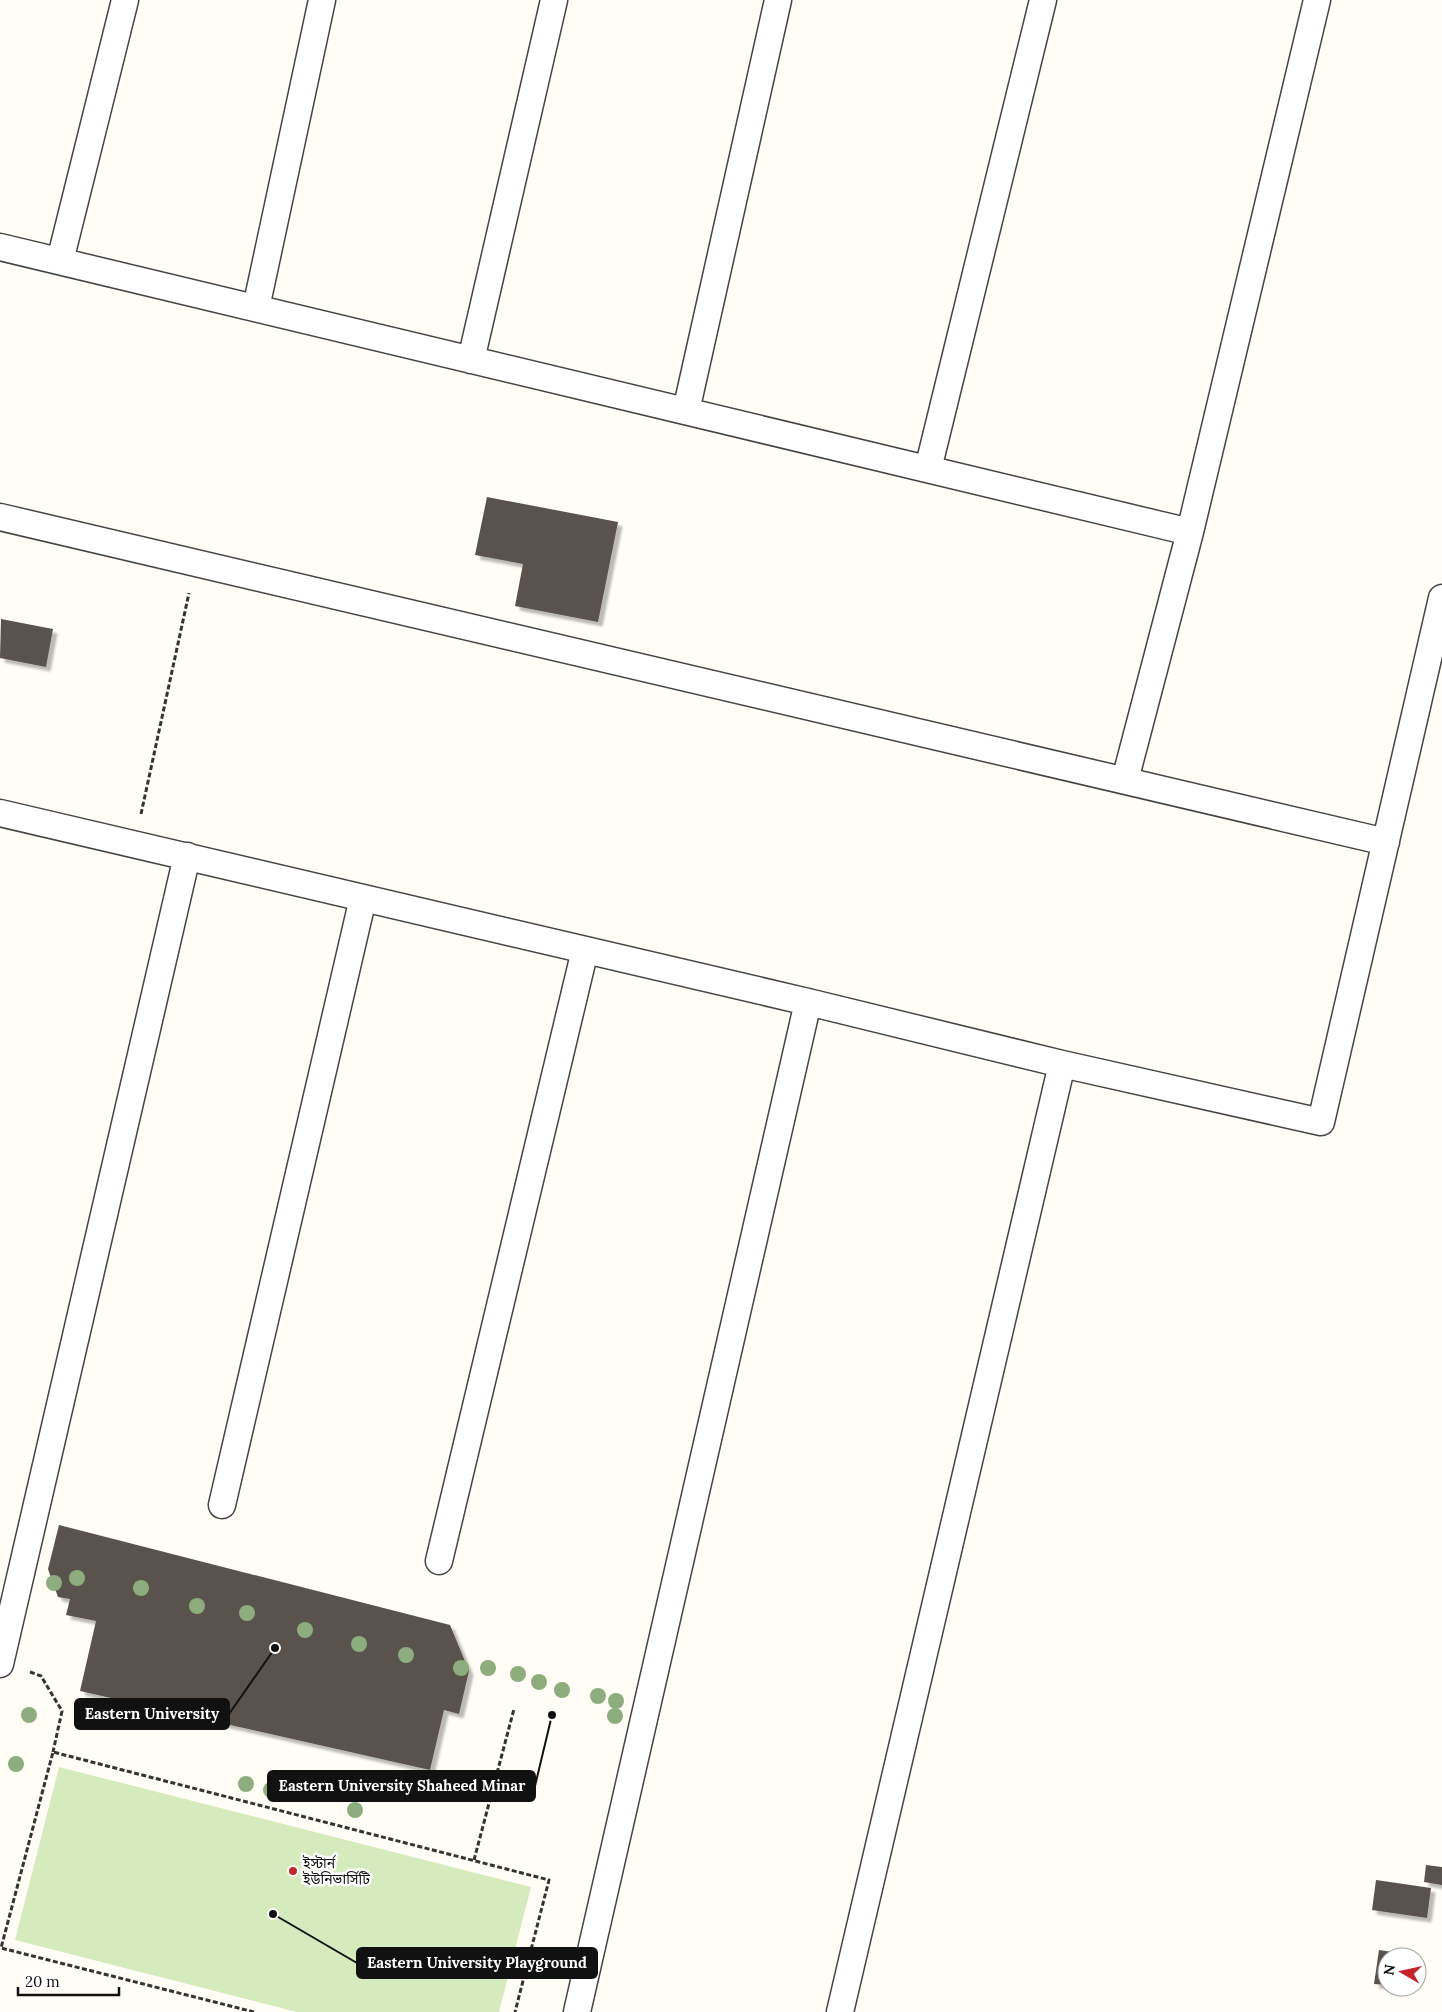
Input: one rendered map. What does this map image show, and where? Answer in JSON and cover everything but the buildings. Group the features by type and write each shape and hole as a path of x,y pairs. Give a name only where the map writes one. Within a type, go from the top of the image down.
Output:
{"street":[{"path":"60,261 125,0"},
{"path":"256,308 322,0"},
{"path":"471,360 554,0"},
{"path":"686,411 778,0"},
{"path":"928,469 1043,0"},
{"path":"1125,780 1190,532 1317,0"},
{"path":"0,247 1190,532"},
{"path":"0,517 1386,842"},
{"path":"0,813 808,1002 1062,1064 1321,1122 1442,598"},
{"path":"1,1661 187,856"},
{"path":"222,1505 363,898"},
{"path":"440,1561 586,950"},
{"path":"577,2012 808,1002"},
{"path":"840,2012 1062,1064"}],"path":[{"path":"134,844 196,563"},
{"path":"1,1661 40,1676 62,1711 53,1752 1,1948 254,2012"},
{"path":"474,1860 514,1709"},
{"path":"53,1752 549,1880 515,2012"}],"green space":[{"path":"59,1767 531,1887 499,2012 297,2012 15,1940"}],"place":[{"name":"Eastern University","path":"275,1648"},
{"name":"Eastern University Shaheed Minar","path":"552,1715"},
{"name":"ইস্টার্ন ইউনিভার্সিটি","path":"293,1871"},
{"name":"Eastern University Playground","path":"273,1914"}]}
